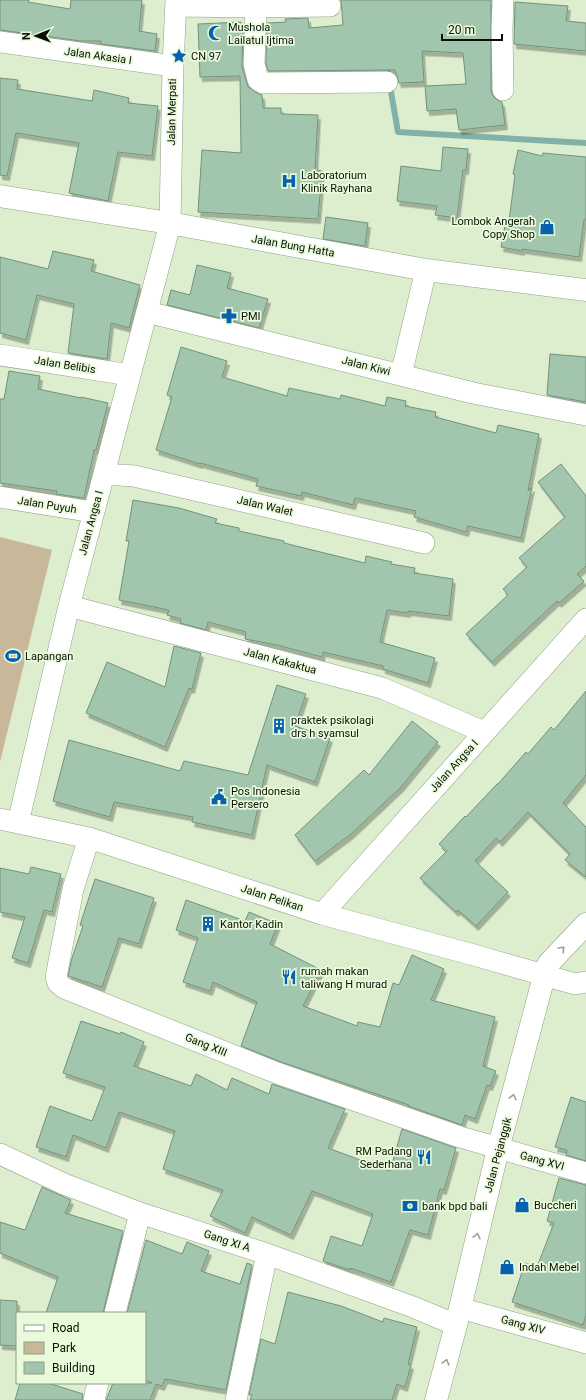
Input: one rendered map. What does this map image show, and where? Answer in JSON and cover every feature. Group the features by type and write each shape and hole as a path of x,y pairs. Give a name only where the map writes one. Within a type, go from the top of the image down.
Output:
{"main road":[{"name":"Jalan Bung Hatta","path":"0,196 170,224 426,270 586,290"},
{"name":"Jalan Pejanggik","path":"436,1400 458,1316 498,1149 503,1136 544,976 549,963 586,924"}],"street":[{"path":"503,0 503,90"},
{"path":"176,3 256,7 330,6"},
{"name":"Jalan Merpati","path":"170,224 173,66 176,3"},
{"path":"256,7 254,64 258,80 263,83 387,82"},
{"name":"Jalan Akasia I","path":"0,42 173,66"},
{"name":"Jalan Angsa I","path":"9,821 69,606 93,512 105,474 170,224"},
{"path":"401,375 426,270"},
{"name":"Jalan Kiwi","path":"147,312 473,393 586,415"},
{"name":"Jalan Belibis","path":"0,355 130,375"},
{"name":"Jalan Walet","path":"105,474 134,476 424,543"},
{"name":"Jalan Puyuh","path":"0,497 93,512"},
{"name":"Jalan Kakaktua","path":"69,606 382,688 484,732"},
{"name":"Jalan Angsa I","path":"322,914 586,619"},
{"name":"Jalan Pelikan","path":"9,821 89,838 322,914 474,955 544,976 575,984 586,982"},
{"name":"Gang XIII","path":"89,838 73,889 56,977 58,983 64,988 277,1073 498,1149"},
{"name":"Gang XVI","path":"498,1149 586,1173"},
{"name":"Gang XI A","path":"0,1154 64,1184 140,1213 267,1254 413,1307 458,1316"},
{"path":"115,1312 140,1213"},
{"path":"236,1400 267,1254"},
{"name":"Gang XIV","path":"458,1316 586,1343"},
{"path":"94,1400 98,1384"}],"green space":[{"name":"Lapangan","path":"0,537 52,550 0,762"}],"building":[{"path":"0,0 29,0 28,2 70,9 71,0 142,0 139,31 157,34 155,51 101,44 101,41 81,41 0,30"},
{"path":"341,0 491,0 491,90 493,96 502,102 505,125 459,130 456,109 427,111 425,86 466,84 463,53 422,51 424,82 399,83 395,70 268,71 266,63 267,23 286,22 285,19 308,18 309,28 343,25"},
{"path":"515,2 568,6 566,21 586,23 586,51 514,44"},
{"path":"241,22 241,24 243,24 242,67 248,87 262,95 263,108 281,108 281,114 318,115 315,170 322,171 318,219 198,212 202,150 241,153 240,76 200,77 198,24"},
{"path":"0,78 18,80 17,89 92,101 94,90 129,98 128,103 158,106 152,156 118,152 108,201 69,193 79,143 16,133 7,176 0,175"},
{"path":"443,147 468,149 466,170 463,170 457,218 435,215 437,206 397,201 401,166 441,171"},
{"path":"518,150 542,156 543,153 586,157 586,220 584,220 579,257 522,249 522,251 501,247 506,220 509,221 515,175 513,174"},
{"path":"326,217 368,223 365,246 323,239"},
{"path":"53,251 94,260 91,271 140,285 129,328 111,323 107,359 68,353 74,304 37,295 26,340 0,333 0,257 48,269"},
{"path":"197,265 231,273 227,288 268,299 259,328 167,305 171,290 190,295"},
{"path":"181,347 227,361 222,377 287,396 289,388 340,399 341,395 385,406 387,397 406,401 405,406 436,412 435,417 496,433 498,425 539,434 528,491 532,487 521,538 468,526 466,532 414,517 416,511 355,498 353,505 302,492 301,496 256,486 258,479 200,464 156,450 172,397 167,395"},
{"path":"550,354 586,357 586,402 547,395"},
{"path":"9,371 40,376 38,389 108,403 96,450 94,450 84,498 56,494 57,491 0,483 0,399 4,399"},
{"path":"561,464 586,496 586,566 577,574 584,581 559,603 557,601 492,662 466,634 508,595 503,589 527,567 519,558 565,517 538,482"},
{"path":"133,500 179,508 217,519 215,523 239,528 239,531 284,541 284,543 365,563 366,556 392,562 391,564 415,568 414,573 453,579 449,616 387,610 380,642 435,658 428,683 383,669 383,666 323,652 322,657 277,645 245,639 246,632 208,622 206,630 180,623 181,619 167,615 169,610 119,600 129,541 126,541"},
{"path":"174,646 201,653 192,689 189,688 165,747 86,713 107,662 165,687"},
{"path":"277,685 306,694 295,726 330,738 315,782 267,765 252,835 192,822 193,817 114,802 110,817 53,801 69,740 180,771 184,761 248,775"},
{"path":"586,691 586,775 563,803 586,827 586,877 565,860 570,854 528,812 500,842 496,838 475,861 508,892 476,926 458,910 456,912 420,878 447,851 439,844 498,784 526,752 528,754 551,727 554,730"},
{"path":"412,721 438,742 401,787 351,834 315,861 295,835 364,770 369,775"},
{"path":"31,867 61,874 52,912 44,910 28,963 12,958 25,917 0,912 0,868 29,874"},
{"path":"95,879 154,898 139,944 119,938 102,987 68,976 72,958 83,926 80,925"},
{"path":"186,900 245,921 249,912 278,924 270,944 321,970 303,1006 357,1026 358,1022 380,1027 393,983 399,985 412,955 444,969 431,1000 495,1017 483,1066 496,1071 490,1086 487,1085 475,1119 465,1115 462,1125 408,1106 409,1105 281,1062 241,1046 257,1002 213,982 210,991 183,982 198,938 176,930"},
{"path":"81,1021 120,1034 121,1032 144,1042 134,1066 191,1086 196,1074 227,1090 232,1078 269,1094 272,1084 345,1109 328,1148 390,1171 402,1129 456,1148 444,1190 440,1189 428,1235 410,1230 391,1282 350,1268 350,1270 323,1261 331,1236 362,1246 373,1214 312,1191 291,1235 252,1217 245,1233 210,1216 223,1190 163,1169 175,1131 119,1112 106,1148 73,1135 66,1157 36,1147 50,1106 92,1121 105,1087 63,1073"},
{"path":"571,1097 586,1102 586,1161 566,1155 567,1150 555,1147"},
{"path":"559,1178 586,1185 586,1315 583,1325 512,1302 525,1263 537,1267 554,1223 547,1221"},
{"path":"42,1187 71,1200 65,1213 123,1231 103,1312 46,1312 58,1277 0,1253 0,1222 25,1230"},
{"path":"146,1240 182,1254 187,1242 209,1251 201,1271 240,1284 247,1263 252,1265 226,1390 165,1379 162,1386 156,1384 150,1400 106,1400 113,1384 152,1383 146,1380 146,1312 127,1312"},
{"path":"288,1292 341,1306 383,1322 384,1318 417,1327 408,1364 411,1365 405,1387 397,1384 392,1400 250,1400 252,1395 249,1395 261,1339 275,1344"},
{"path":"0,1300 17,1301 16,1346 0,1345"},
{"path":"20,1384 51,1384 83,1394 82,1400 15,1400"}],"waterway":[{"path":"386,63 398,132 586,143"}],"place":[{"name":"Mushola Lailatul Ijtima","path":"216,33"},
{"name":"CN 97","path":"179,56"},
{"name":"Laboratorium Klinik Rayhana","path":"289,181"},
{"name":"Lombok Angerah Copy Shop","path":"547,227"},
{"name":"PMI","path":"229,316"},
{"name":"Lapangan","path":"13,656"},
{"name":"praktek psikolagi drs h syamsul","path":"279,726"},
{"name":"Pos Indonesia Persero","path":"219,797"},
{"name":"Kantor Kadin","path":"208,924"},
{"name":"rumah makan taliwang H murad","path":"289,977"},
{"name":"RM Padang Sederhana","path":"424,1157"},
{"name":"Buccheri","path":"522,1205"},
{"name":"bank bpd bali","path":"410,1206"},
{"name":"Indah Mebel","path":"507,1267"}]}
